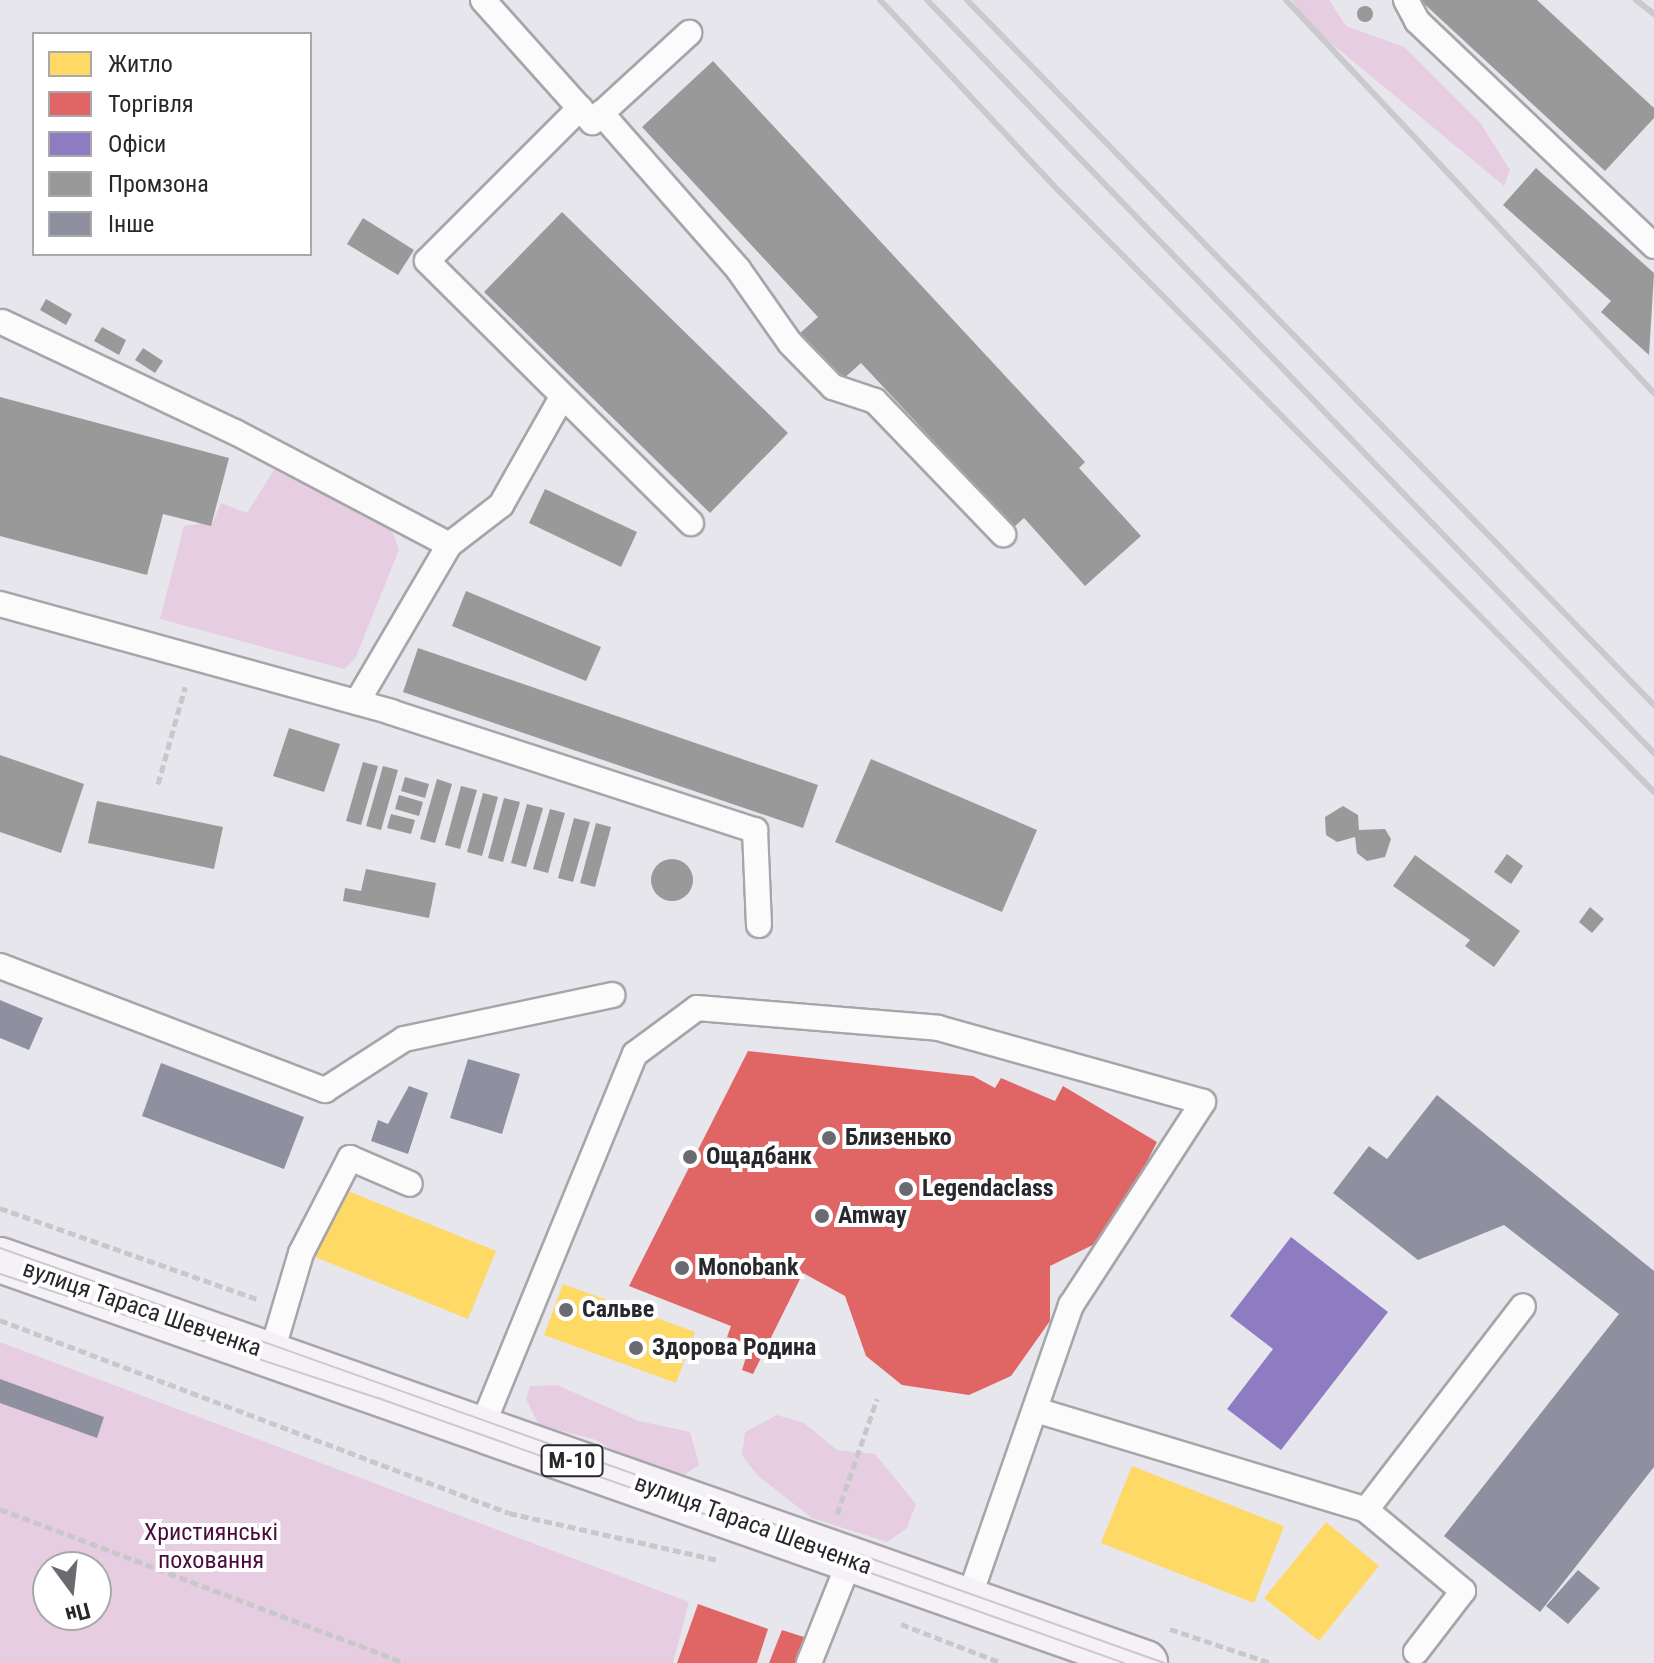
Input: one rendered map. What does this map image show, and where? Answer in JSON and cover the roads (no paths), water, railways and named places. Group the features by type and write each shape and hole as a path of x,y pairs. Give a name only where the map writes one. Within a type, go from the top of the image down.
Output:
{"main road":[{"name":"вулиця Тараса Шевченка","path":"0,1260 481,1429 842,1542 968,1601 1145,1663"}],"lane":[{"path":"483,0 738,269 790,343 833,387 875,401 1003,534"},
{"path":"1406,0 1417,21 1654,246"},
{"path":"689,33 590,111 427,261 691,523"},
{"path":"2,322 235,432 449,545"},
{"path":"357,702 449,545 501,505 562,397"},
{"path":"0,604 357,702 755,830 759,925"},
{"path":"0,966 325,1090 404,1039 612,995"},
{"path":"481,1429 635,1054 697,1008 938,1028 1203,1102 1071,1305 1039,1411 968,1601"},
{"path":"271,1355 301,1253 350,1158 410,1184"},
{"path":"1366,1510 1523,1306"},
{"path":"1039,1411 1366,1510 1463,1591 1416,1652"},
{"path":"809,1663 842,1542"}],"tram line":[{"path":"0,1248 1164,1663"},
{"path":"0,1274 378,1398 1124,1663"}],"railway":[{"path":"880,0 1053,185 1654,792"},
{"path":"927,0 1654,753"},
{"path":"967,0 1654,705"},
{"path":"1286,0 1654,393"},
{"path":"1636,0 1654,14"}],"place":[{"name":"Близенько","path":"829,1138"},
{"name":"Ощадбанк","path":"690,1157"},
{"name":"Legendaclass","path":"906,1189"},
{"name":"Amway","path":"822,1216"},
{"name":"Monobank","path":"682,1268"},
{"name":"Сальве","path":"566,1310"},
{"name":"Здорова Родина","path":"636,1348"}],"park label":[{"name":"Християнські поховання","path":"211,1547"}]}
